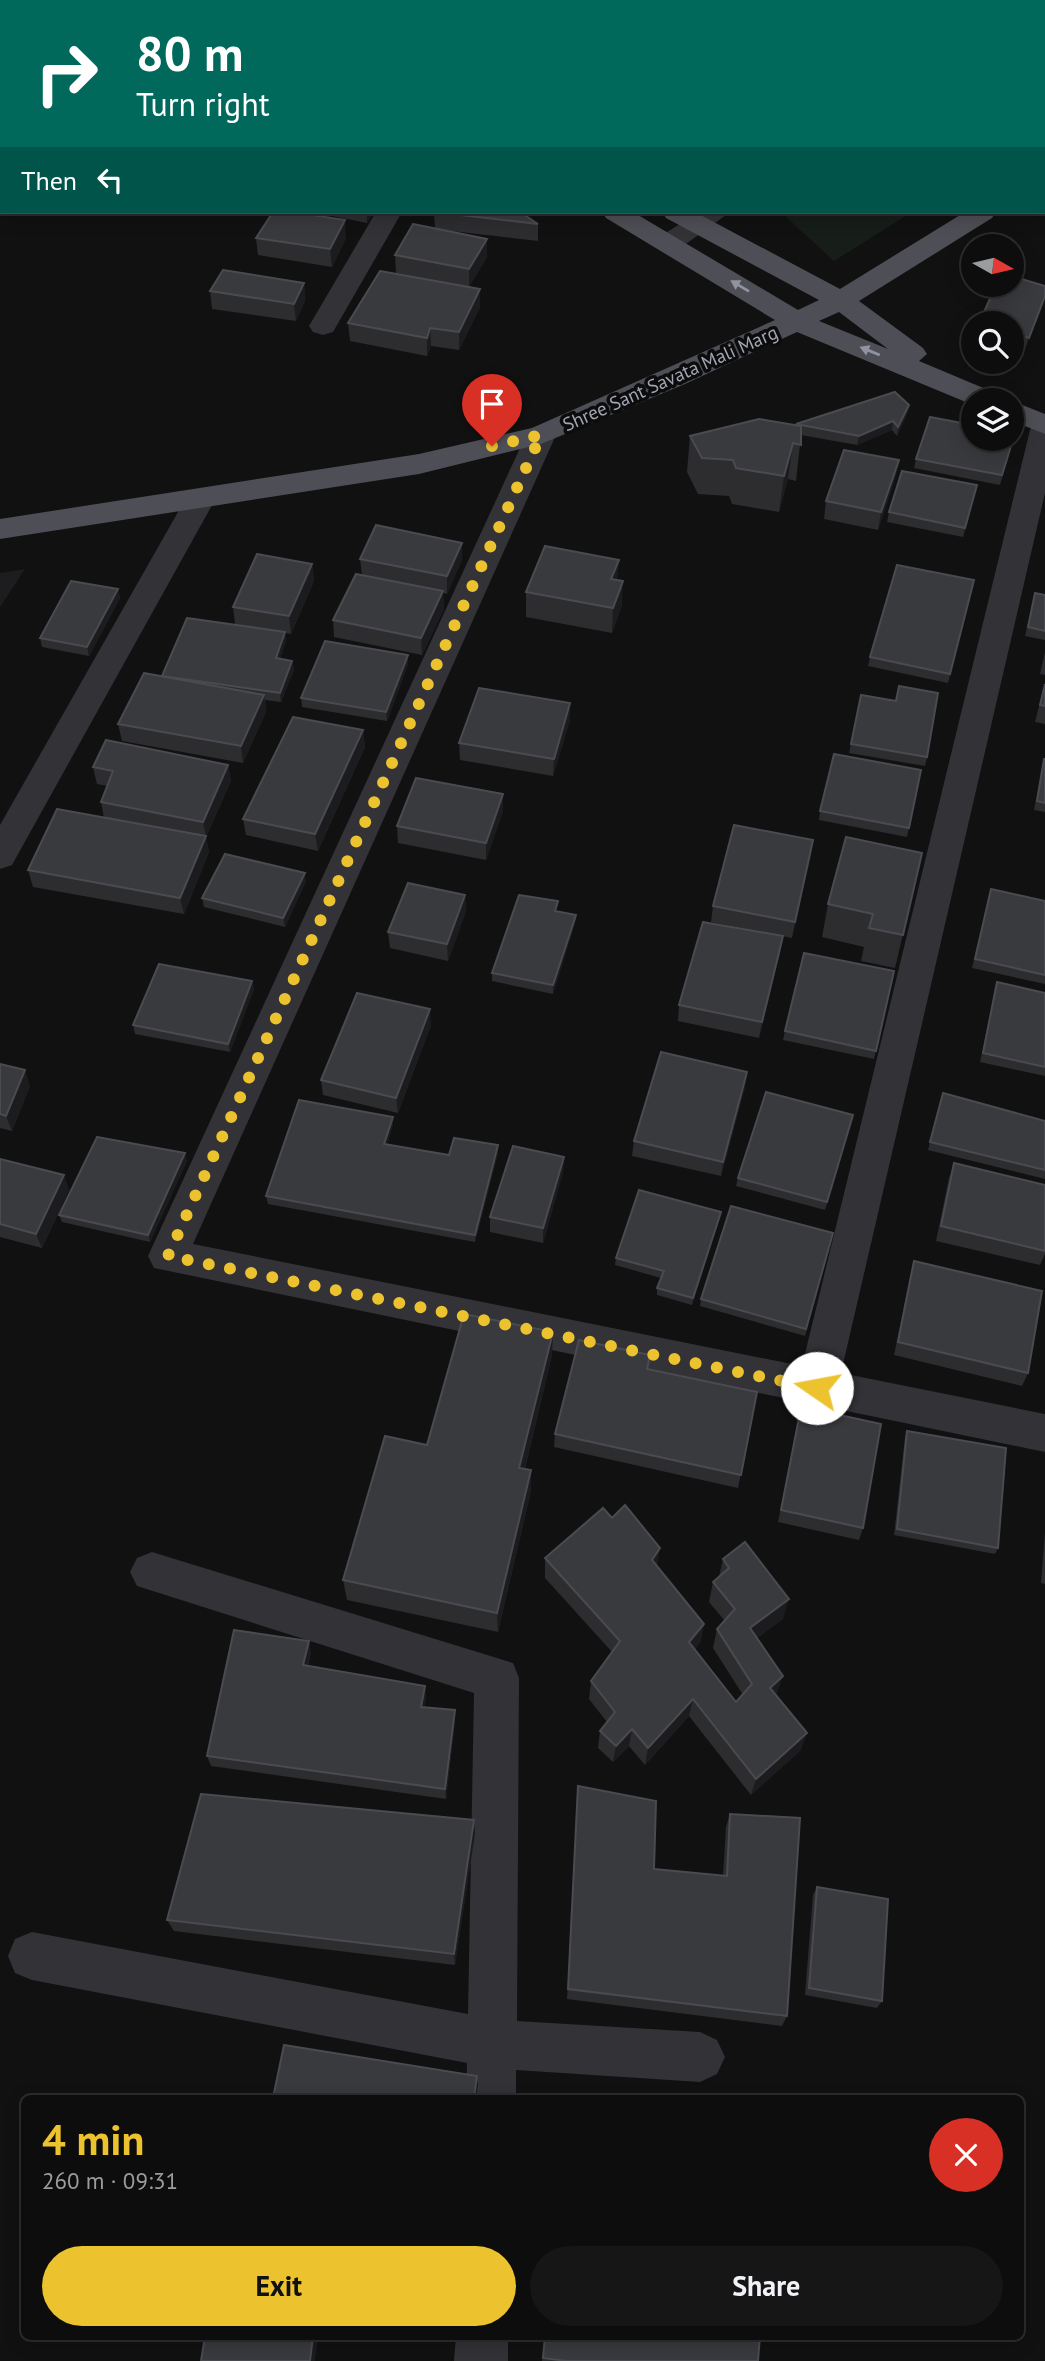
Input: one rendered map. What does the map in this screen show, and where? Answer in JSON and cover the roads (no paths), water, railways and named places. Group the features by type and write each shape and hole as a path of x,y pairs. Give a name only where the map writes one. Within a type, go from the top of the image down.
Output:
{"main road":[{"path":"618,214 798,321 961,388"},
{"name":"Shree Sant Savata Mali Marg","path":"0,529 419,464 541,435 676,379 841,300 980,214"},
{"path":"697,216 841,300 956,386"},
{"path":"1024,416 1045,427"}],"street":[{"path":"323,326 388,214"},
{"path":"669,243 697,216"},
{"path":"817,1388 1045,427"},
{"path":"541,435 168,1256 1045,1433"},
{"path":"0,856 201,498"},
{"path":"152,1572 497,1678 494,2044 491,2095"},
{"path":"32,1956 494,2044 700,2057"},
{"path":"481,2361 482,2340"}]}
